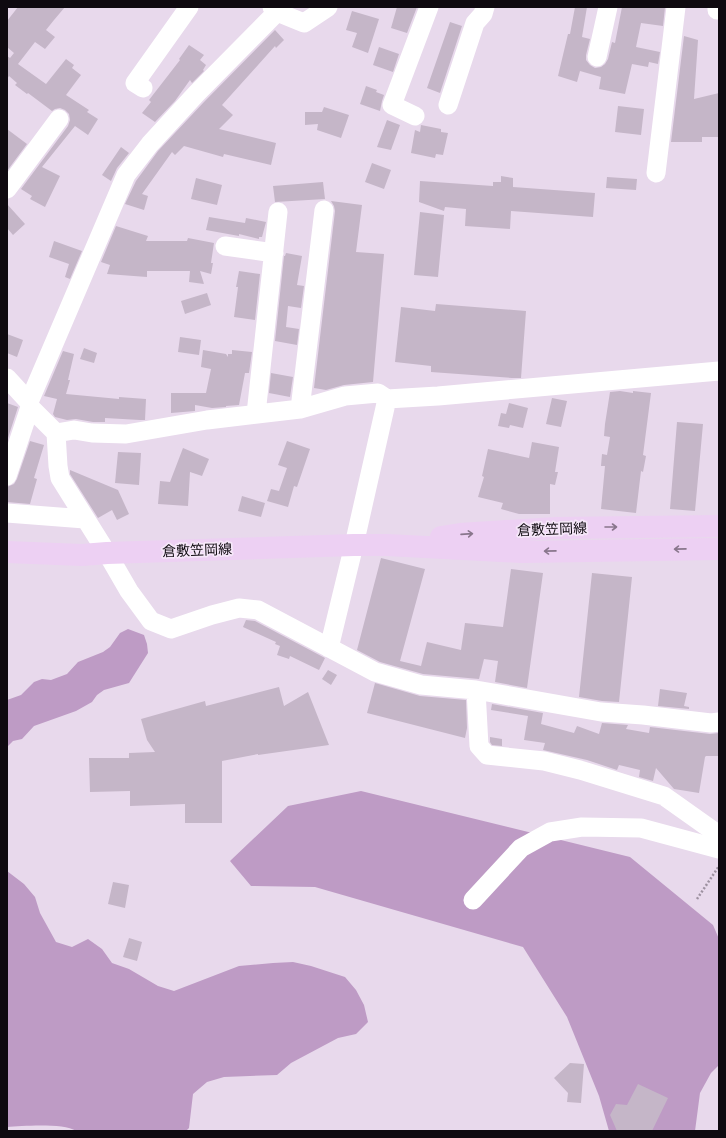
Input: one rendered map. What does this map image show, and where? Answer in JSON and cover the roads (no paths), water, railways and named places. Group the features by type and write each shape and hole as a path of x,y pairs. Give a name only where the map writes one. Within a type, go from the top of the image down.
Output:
{"main road":[{"name":"倉敷笠岡線","path":"387,545 460,534 556,528 719,526"},
{"name":"倉敷笠岡線","path":"7,552 82,555 354,545 387,545 522,552 719,549"}],"street":[{"path":"143,88 135,84 189,7"},
{"path":"7,476 30,404 126,175 150,144 277,9 304,23 328,7"},
{"path":"415,116 392,105 429,7"},
{"path":"448,105 475,22 483,14 486,7"},
{"path":"597,57 608,7"},
{"path":"656,173 676,7"},
{"path":"7,189 59,119"},
{"path":"300,409 324,210"},
{"path":"256,414 278,212"},
{"path":"225,246 274,254"},
{"path":"56,433 74,430 92,433 126,434 207,420 300,409 345,396 378,393 387,399 438,396 719,371"},
{"path":"7,378 56,433 60,478 129,591 150,621 171,628 239,608 258,610 375,672 421,685 476,690 601,712 711,723 719,722"},
{"path":"329,648 387,399"},
{"path":"7,513 85,519"},
{"path":"476,690 479,746 487,755 544,760 664,796 719,835"},
{"path":"473,900 521,848 550,832 582,827 641,828 719,849"}]}
